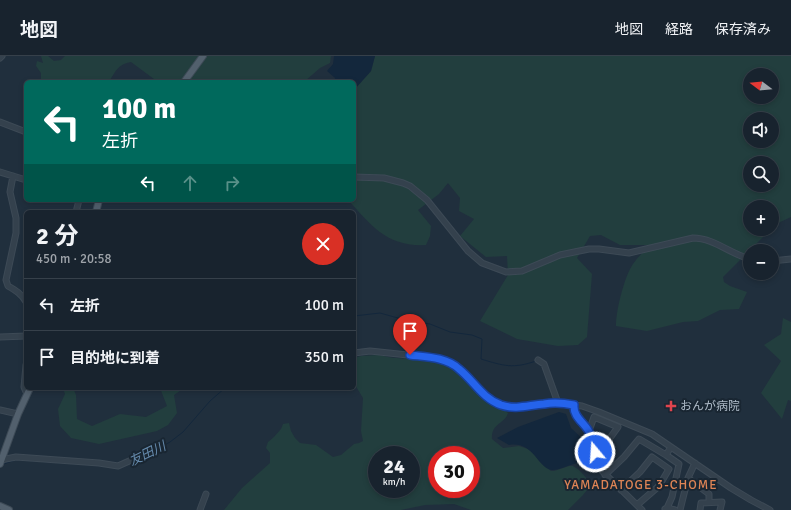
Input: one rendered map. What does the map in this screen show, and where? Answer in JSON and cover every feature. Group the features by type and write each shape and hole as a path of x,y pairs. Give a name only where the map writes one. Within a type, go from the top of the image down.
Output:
{"main road":[{"path":"185,80 203,56"},
{"path":"1,462 28,391"},
{"path":"0,506 9,510"}],"street":[{"path":"0,122 24,131"},
{"path":"0,172 24,179"},
{"path":"13,176 10,192 16,218 16,233 6,280 8,286 24,298"},
{"path":"356,177 384,178 410,186 427,200 468,251 482,264 506,272 522,271 560,255 589,249 629,253 692,238 700,238 711,241 743,256"},
{"path":"779,260 791,259"},
{"path":"0,338 24,336"},
{"path":"356,352 361,351 378,352 436,358 459,369 485,396 502,405 522,407 558,403 574,405 599,412 652,434 744,496 770,510"},
{"path":"538,360 544,364 558,403"},
{"path":"574,405 574,412 588,431 593,442 599,468 642,510"},
{"path":"0,410 18,414"},
{"path":"588,431 594,417 618,427 602,449 595,452"},
{"path":"605,475 624,457 639,439 679,464 672,497 665,509 675,510"},
{"path":"666,455 671,447"},
{"path":"1,462 16,457 99,463 118,466 145,454"},
{"path":"621,490 640,472 652,457 669,469 658,486 637,505"},
{"path":"680,510 688,478 695,463"},
{"path":"688,478 709,494 709,502"},
{"path":"200,510 206,494"},
{"path":"700,510 701,503 722,502 720,510"}],"green space":[{"path":"41,56 48,56 54,61 61,60 65,56 331,56 330,63 320,68 306,80 155,80 131,62 120,67 110,80 41,80 41,73 36,66 37,61 43,63"},
{"path":"375,56 791,56 791,217 779,223 779,200 743,200 743,236 764,236 756,244 743,244 743,257 723,277 724,282 730,286 747,292 739,309 720,310 698,321 683,322 647,331 616,326 619,303 627,277 633,264 650,245 620,245 601,235 590,236 577,258 592,274 587,337 578,345 558,346 517,339 480,321 508,275 507,256 486,257 460,236 474,219 459,211 460,198 448,183 439,194 418,210 431,226 430,236 426,245 412,245 381,233 350,202 356,202 356,88 371,71"},
{"path":"783,318 791,322 791,401 788,400 782,419 761,393 781,361 764,345 781,334"},
{"path":"379,355 395,358 433,360 446,364 456,370 482,397 508,413 494,430 492,439 503,448 519,446 531,450 540,462 551,471 573,466 579,470 592,484 568,510 471,510 454,504 425,505 401,510 224,510 242,488 270,463 270,453 266,448 268,442 281,429 283,424 289,423 291,431 300,443 316,445 333,457 341,455 354,444 363,441 361,431 363,398 356,386 356,357 361,356"},
{"path":"64,390 74,390 76,395 77,419 92,426 120,414 146,417 167,406 161,390 181,390 174,395 177,413 168,425 157,431 99,444 71,438 60,426 58,409 65,394"}],"water":[{"path":"334,56 375,56 371,71 356,88 356,80 334,80 335,78 327,71 333,64"},
{"path":"559,412 566,414 571,428 587,443 587,447 577,455 577,463 552,470 543,465 530,451 524,447 509,445 497,438 518,427"}],"waterway":[{"name":"友田川","path":"356,316 380,313 405,320 430,324 450,332 472,335 482,339 481,359 496,363 515,366 536,361"},
{"name":"友田川","path":"147,455 170,442 183,432 210,401 223,390"},
{"name":"友田川","path":"3,464 19,459"},
{"name":"友田川","path":"32,461 79,464"},
{"name":"友田川","path":"102,466 109,467"}],"place":[{"name":"おんが病院","path":"671,406"}],"district":[{"name":"YAMADATOGE 3-CHOME","path":"641,484"}],"route":[{"path":"410,355 436,358 449,363 459,369 485,396 502,405 522,407 566,403 574,405 574,412 588,430 595,452"}]}
